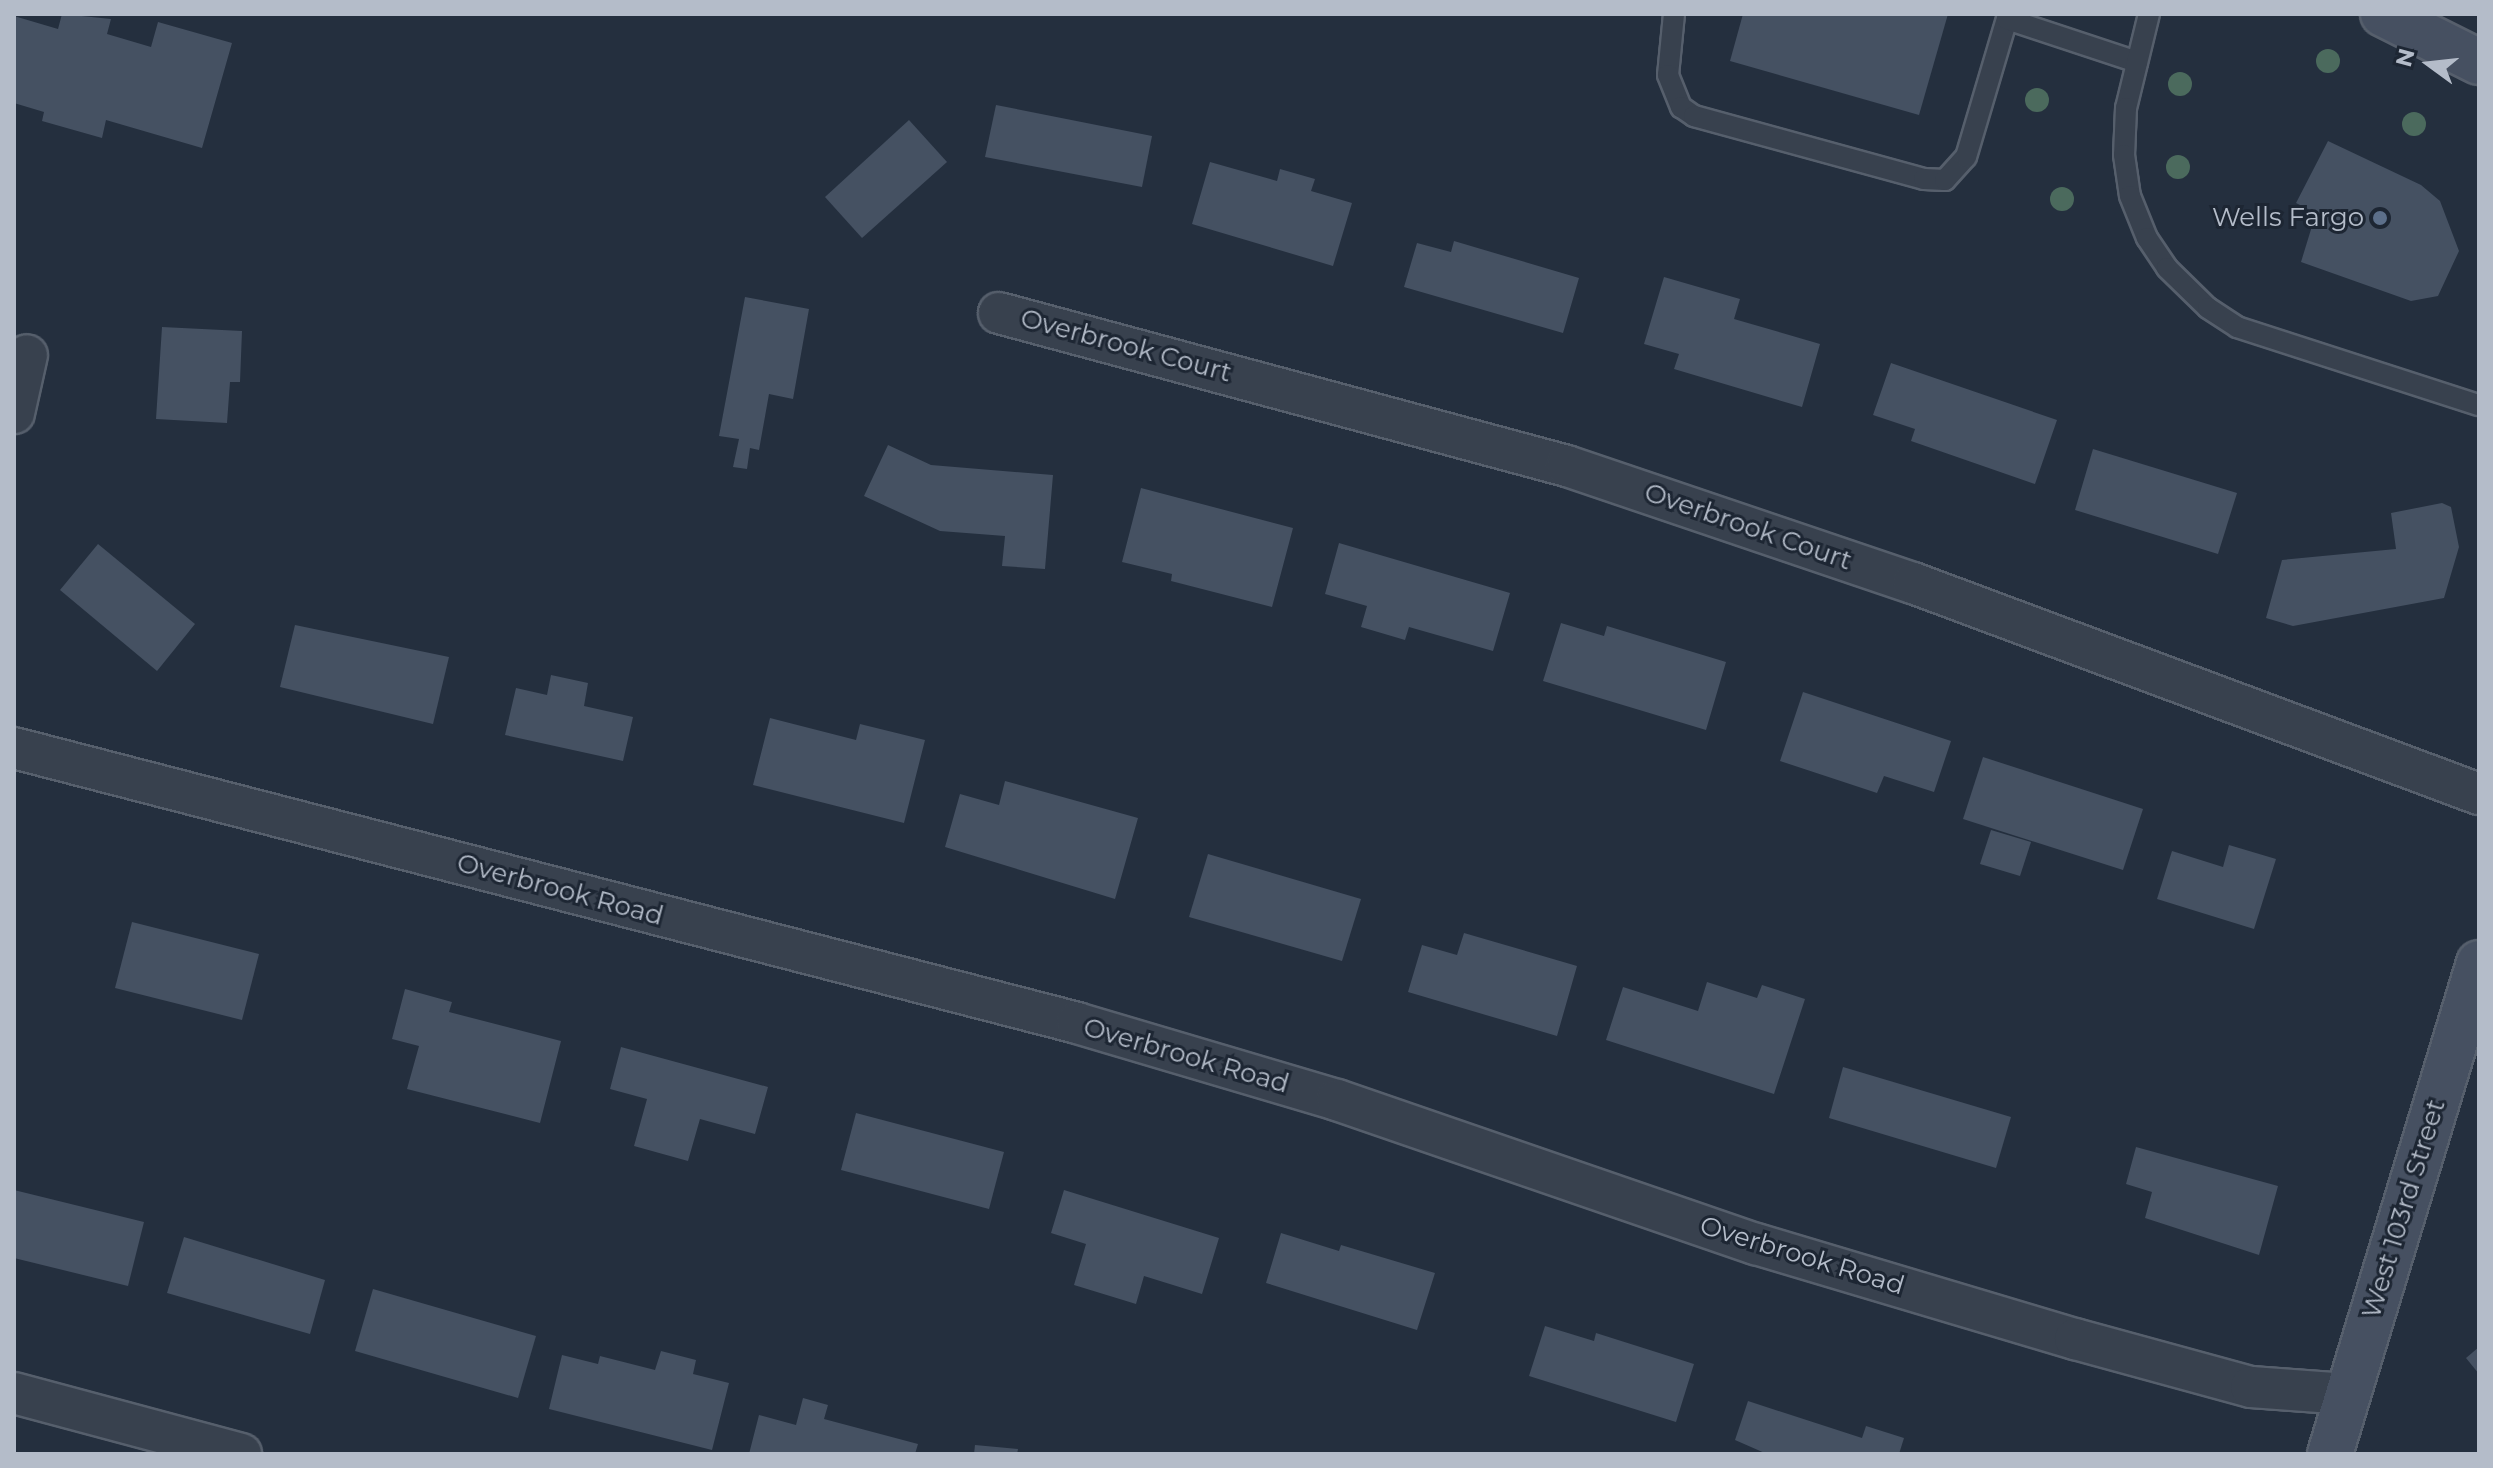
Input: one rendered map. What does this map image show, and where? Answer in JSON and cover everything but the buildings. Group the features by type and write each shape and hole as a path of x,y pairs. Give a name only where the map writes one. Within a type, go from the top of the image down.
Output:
{"main road":[{"path":"2383,14 2479,62"},
{"name":"West 103rd Street","path":"2330,1454 2479,963"}],"street":[{"name":"Overbrook Court","path":"999,313 1567,466 1913,583 2479,794"},
{"path":"14,413 27,355"},
{"name":"Overbrook Road","path":"14,748 1077,1023 1337,1100 1756,1244 2075,1339 2251,1387 2347,1394"},
{"path":"14,1393 241,1454"}],"lane":[{"path":"1674,14 1668,75 1673,96 1694,116 1924,179 1945,180 1966,157 2008,17 2137,62"},
{"path":"2149,14 2126,108 2124,155 2130,196 2147,238 2180,283 2237,327 2479,405"}],"place":[{"name":"Wells Fargo","path":"2380,218"}]}
